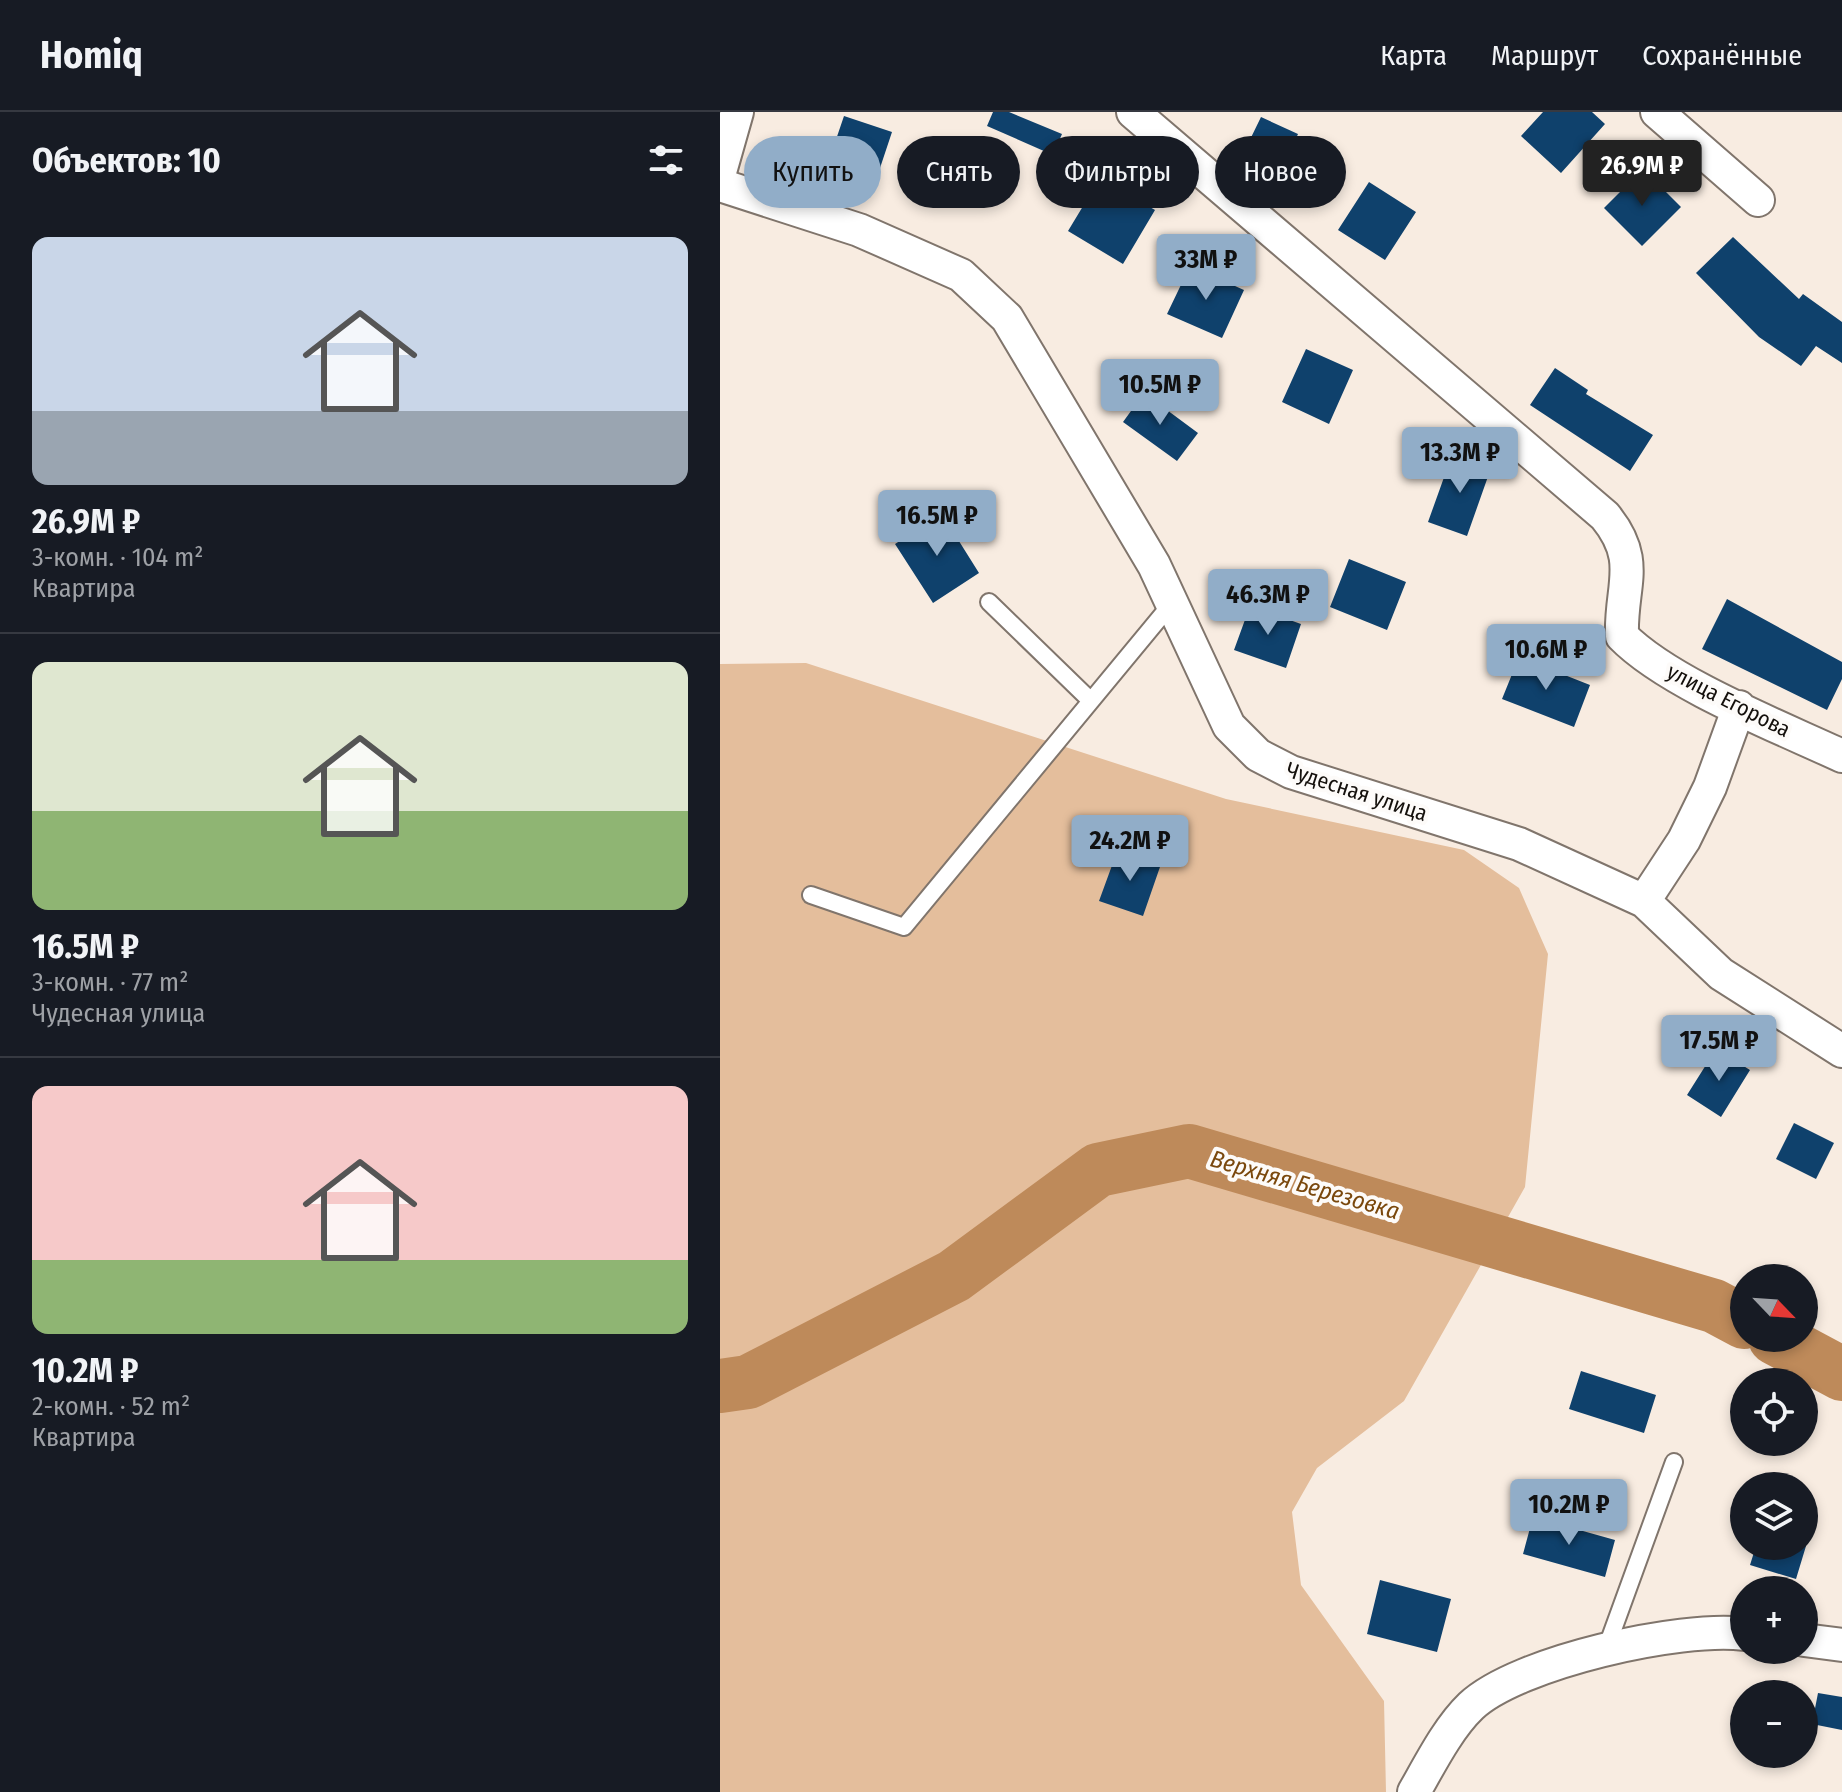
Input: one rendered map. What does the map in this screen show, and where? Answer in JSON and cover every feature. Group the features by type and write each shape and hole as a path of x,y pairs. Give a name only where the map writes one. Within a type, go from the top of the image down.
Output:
{"street":[{"path":"720,172 737,112"},
{"name":"улица Егорова","path":"1133,112 1605,516 1620,535 1628,558 1622,636 1639,654 1739,707 1842,756"},
{"path":"1657,112 1758,200"},
{"name":"Чудесная улица","path":"720,185 859,230 961,275 1007,318 1154,565 1229,726 1258,755 1291,772 1519,844 1644,901 1721,974 1842,1051"},
{"path":"1644,901 1684,840 1710,787 1739,707"},
{"path":"1414,1792 1433,1759 1472,1705 1533,1670 1606,1649 1672,1638 1730,1635"},
{"path":"1818,1642 1842,1645"}],"lane":[{"path":"989,602 1091,701"},
{"path":"811,895 904,927 1172,603"},
{"path":"1606,1649 1674,1462"}],"shaded area":[{"path":"806,663 1226,799 1464,850 1519,888 1548,954 1525,1187 1404,1401 1317,1468 1292,1512 1301,1585 1384,1701 1386,1792 720,1792 720,664"}],"building":[{"path":"993,112 1009,112 1062,134 1036,136 1036,148 1020,140 1020,136 1010,136 987,126"},
{"path":"1543,112 1592,112 1605,124 1561,173 1521,136"},
{"path":"844,116 892,132 881,165 881,136 837,136"},
{"path":"1261,117 1298,134 1297,136 1252,136"},
{"path":"1643,169 1681,207 1642,246 1604,208"},
{"path":"1369,182 1416,212 1385,260 1338,230"},
{"path":"1082,208 1155,210 1123,264 1068,231"},
{"path":"1733,237 1799,299 1803,294 1842,322 1842,363 1816,346 1801,366 1759,337 1696,273"},
{"path":"1190,266 1244,290 1222,338 1167,314"},
{"path":"1306,349 1353,370 1329,424 1282,402"},
{"path":"1555,368 1588,390 1586,394 1653,435 1630,471 1530,405"},
{"path":"1144,393 1198,433 1177,461 1123,422"},
{"path":"1452,455 1491,468 1467,536 1428,522"},
{"path":"942,514 979,573 933,603 895,544"},
{"path":"1349,559 1406,582 1387,630 1330,607"},
{"path":"1727,599 1842,662 1842,679 1827,710 1702,649"},
{"path":"1250,606 1301,624 1286,668 1234,650"},
{"path":"1519,657 1590,685 1574,727 1502,699"},
{"path":"1118,849 1161,864 1143,916 1099,901"},
{"path":"1716,1049 1750,1070 1721,1117 1687,1095"},
{"path":"1794,1123 1834,1143 1816,1179 1776,1159"},
{"path":"1581,1371 1656,1395 1644,1433 1569,1409"},
{"path":"1533,1517 1615,1540 1605,1577 1523,1554"},
{"path":"1752,1560 1802,1560 1797,1576 1786,1576 1750,1565"},
{"path":"1380,1580 1451,1599 1437,1652 1367,1634"},
{"path":"1818,1693 1842,1697 1842,1730 1818,1725"}],"waterway":[{"name":"Верхняя Березовка","path":"720,1386 748,1382 954,1276 1098,1170 1189,1151 1714,1306 1730,1315"},
{"name":"Верхняя Березовка","path":"1801,1352 1842,1374"}]}
